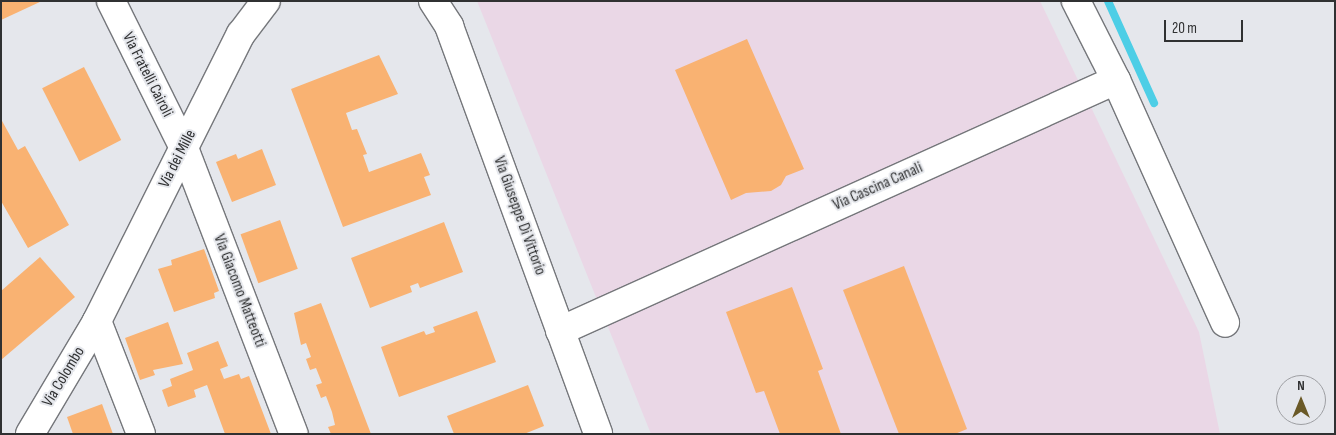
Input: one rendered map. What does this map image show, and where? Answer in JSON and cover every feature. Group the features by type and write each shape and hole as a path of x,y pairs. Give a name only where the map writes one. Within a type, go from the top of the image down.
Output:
{"street":[{"name":"Via Fratelli Cairoli","path":"110,1 184,148"},
{"name":"Via dei Mille","path":"97,321 240,34 266,1"},
{"name":"Via Giuseppe Di Vittorio","path":"433,1 449,26 598,434"},
{"path":"1076,1 1116,80 1225,323"},
{"name":"Via Cascina Canali","path":"560,331 1116,80"},
{"name":"Via Giacomo Matteotti","path":"184,148 294,434"},
{"path":"97,321 141,434"},
{"name":"Via Colombo","path":"30,434 97,321"}],"shaded area":[{"path":"477,1 1040,1 1199,332 1220,434 651,434"}],"building":[{"path":"1,1 42,1 1,20"},
{"path":"747,39 804,169 786,176 781,185 771,191 746,193 731,200 675,70"},
{"path":"379,55 398,94 346,113 352,130 357,129 367,154 363,155 369,172 421,153 430,175 424,177 431,195 343,227 291,89"},
{"path":"84,67 121,140 79,161 42,88"},
{"path":"1,119 18,150 25,146 69,225 28,248 1,201"},
{"path":"262,149 276,185 232,202 216,162 236,154 238,159"},
{"path":"280,220 298,269 258,283 241,234"},
{"path":"444,222 463,272 420,288 418,283 410,286 412,292 370,308 351,258"},
{"path":"204,249 219,291 214,293 215,298 174,312 158,269 172,265 171,260"},
{"path":"40,257 75,297 1,360 1,291"},
{"path":"904,266 967,429 955,434 899,434 843,290"},
{"path":"792,287 823,369 818,371 841,434 780,434 764,391 756,393 726,312"},
{"path":"321,303 371,434 331,434 328,427 335,425 332,412 326,396 321,398 316,385 322,383 316,368 310,370 306,359 311,357 306,343 301,345 294,313"},
{"path":"477,311 496,362 399,397 381,347 424,331 426,335 435,332 433,327"},
{"path":"168,322 183,364 153,370 155,375 140,380 125,338"},
{"path":"218,341 228,366 220,369 224,379 239,374 241,379 249,376 271,434 225,434 207,385 194,390 196,397 168,407 162,390 172,386 170,379 193,370 187,353"},
{"path":"528,385 544,426 524,434 454,434 447,416"},
{"path":"102,404 113,434 73,434 67,417"}],"waterway":[{"path":"1108,1 1154,103"}]}
